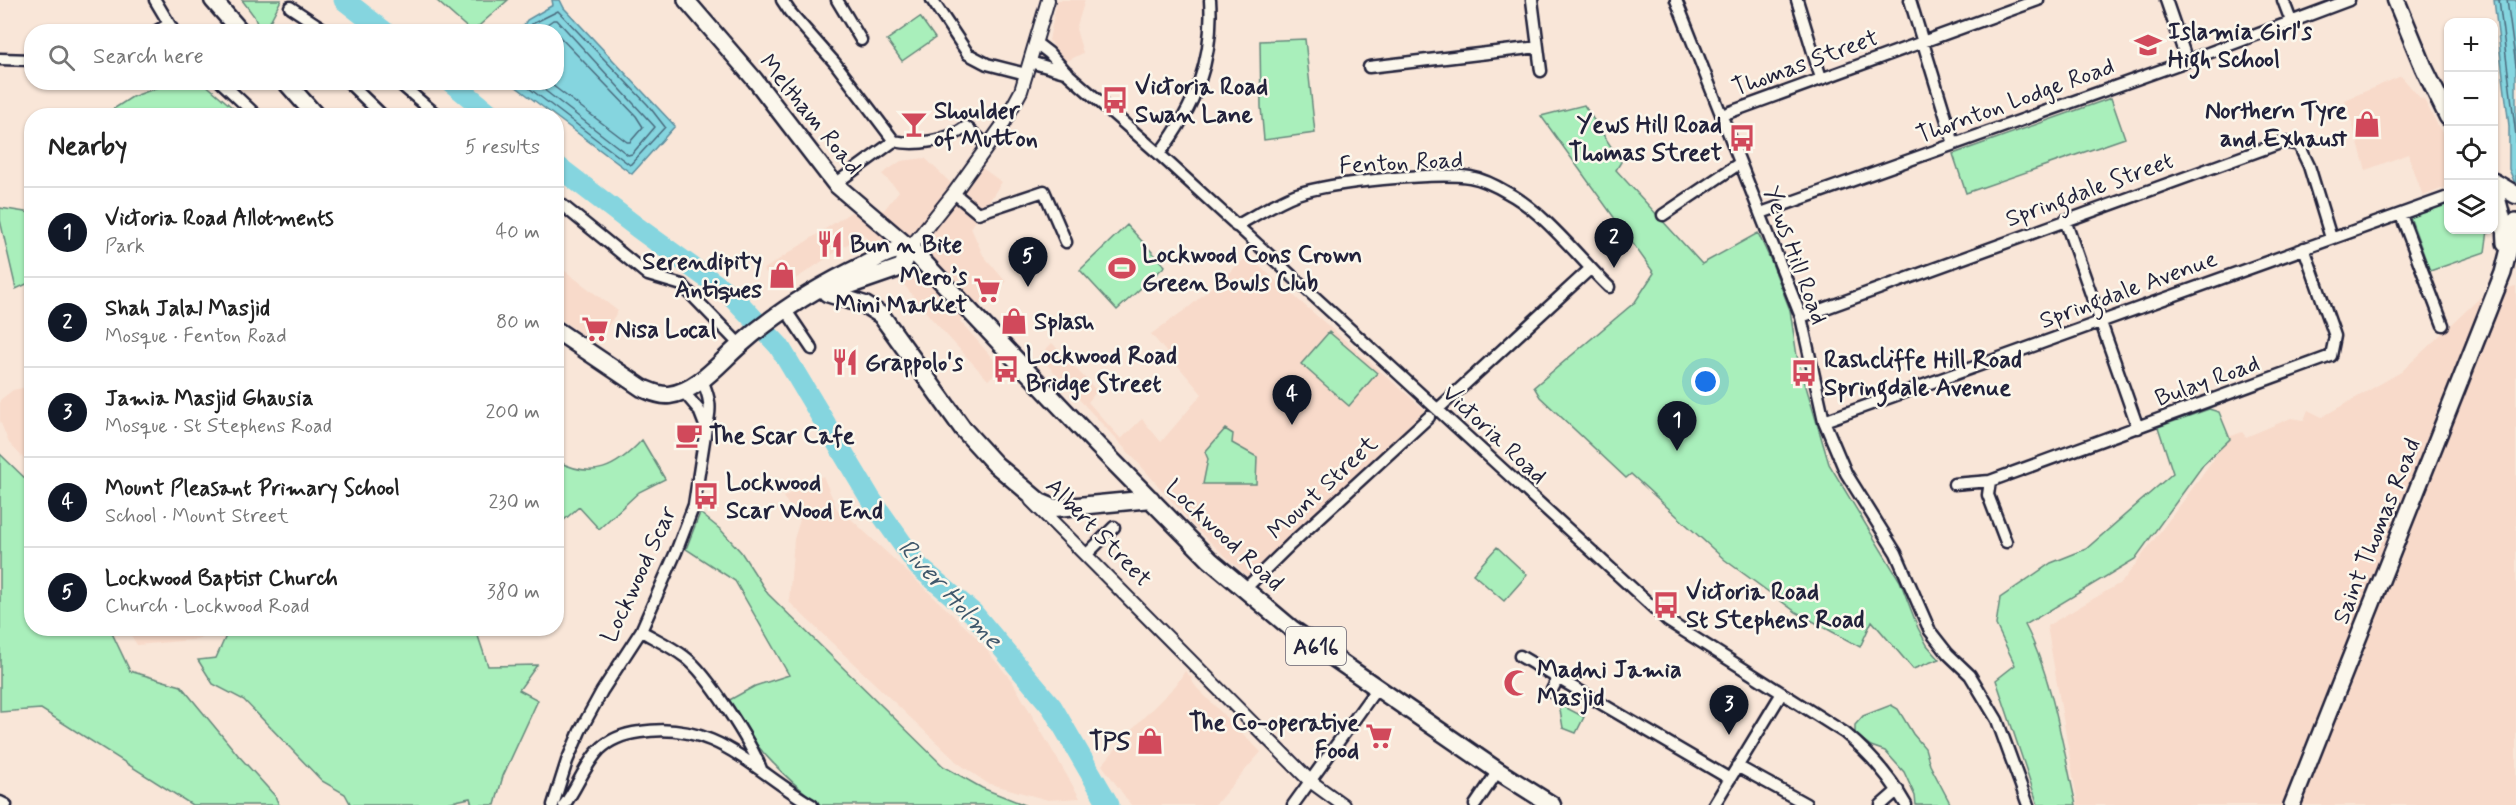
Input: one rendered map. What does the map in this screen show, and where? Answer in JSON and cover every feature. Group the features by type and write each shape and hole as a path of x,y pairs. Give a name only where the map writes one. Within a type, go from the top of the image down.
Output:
{"main road":[{"path":"213,0 234,24"},
{"name":"Meltham Road","path":"686,0 755,80 835,184 910,248"},
{"path":"2396,0 2424,68 2444,109"},
{"path":"293,90 309,108"},
{"path":"2498,186 2514,194"},
{"path":"2498,202 2504,224 2508,262"},
{"name":"Saint Thomas Road","path":"2292,805 2508,262 2516,221"},
{"path":"564,335 642,388 657,394 668,395 702,380 744,341 782,311 819,293 894,249 910,248"},
{"name":"Lockwood Road","path":"910,248 1210,560 1292,629 1498,771 1552,805"},
{"name":"Albert Street","path":"819,293 865,305 881,315 963,429 995,464 1026,491"},
{"path":"1026,491 1040,502 1054,508 1151,499"}],"street":[{"path":"155,0 169,24"},
{"path":"782,0 835,63 894,141 905,143 942,138 957,134 966,128 988,146"},
{"path":"837,0 861,40"},
{"path":"932,0 968,54 987,64 1026,74"},
{"path":"910,248 988,146 1021,91 1048,0"},
{"path":"1159,154 1191,106 1200,86 1211,37 1210,0"},
{"path":"1532,0 1541,71"},
{"name":"Yews Hill Road","path":"1676,0 1801,316 1824,421 1846,473 1896,553 1930,631 1948,654 1970,675 1997,720 2028,805"},
{"path":"1797,0 1821,78"},
{"path":"1910,0 1954,144"},
{"name":"Thomas Street","path":"1722,115 2038,0"},
{"path":"2166,0 2187,61"},
{"path":"2283,0 2291,21"},
{"name":"Thornton Lodge Road","path":"1761,213 2187,61 2349,0"},
{"path":"290,7 316,24"},
{"name":"Victoria Road","path":"1036,43 1668,621 1845,733 1862,747 1898,790 1906,805"},
{"path":"1369,67 1538,46"},
{"path":"0,59 24,60"},
{"name":"Victoria Road","path":"1030,62 1068,74"},
{"path":"229,90 249,108"},
{"path":"356,90 375,108"},
{"path":"407,90 429,108"},
{"path":"835,184 894,141"},
{"name":"Springdale Street","path":"1801,316 2283,142 2299,145 2309,166 2331,238"},
{"path":"1663,215 1740,163"},
{"name":"Fenton Road","path":"1236,226 1283,200 1315,190 1427,177 1472,177 1510,194 1541,218 1609,287"},
{"path":"954,193 978,213 1044,190 1066,242"},
{"name":"Springdale Avenue","path":"1824,421 2444,199"},
{"path":"564,207 648,275 682,285 744,341"},
{"path":"2401,215 2443,325"},
{"path":"2065,220 2138,428"},
{"name":"Bulay Road","path":"1954,484 1990,481 2331,356 2335,336 2304,248"},
{"path":"1438,409 1590,269"},
{"path":"782,311 812,349"},
{"name":"Lockwood Scar","path":"553,805 567,761 580,731 602,691 641,631 694,505 706,428 711,414 710,396 702,380"},
{"path":"682,390 699,410 706,428"},
{"name":"Mount Street","path":"1245,589 1429,417"},
{"path":"1990,481 1988,495 2006,542"},
{"name":"Albert Street","path":"1026,491 1028,498 1310,781 1343,805"},
{"path":"1086,555 1114,527"},
{"path":"641,631 686,657 701,673 754,751 761,769"},
{"path":"1520,656 1730,779"},
{"path":"1551,692 1558,678"},
{"path":"1293,805 1377,688"},
{"path":"1714,805 1782,693"},
{"path":"564,805 587,765 599,750 612,739 649,730 687,730 707,736 761,769 789,792 812,805"},
{"path":"1737,766 1806,804"},
{"path":"1475,805 1498,771"},
{"path":"1881,805 1898,790"},
{"path":"0,802 6,805"}],"shaded area":[{"path":"1057,0 1085,0 1076,29 1083,53 1065,62 1049,40"},
{"path":"2401,76 2421,99 2423,98 2444,137 2444,188 2423,196 2408,154 2366,170 2345,100"},
{"path":"925,158 961,193 979,166 1002,182 971,228 983,255 1006,282 960,321 1001,368 988,380 930,317 863,234 785,286 763,270 854,210 884,210 899,191 882,174 901,161"},
{"path":"1248,256 1425,410 1248,577 1196,529 1039,356 1052,343 1097,391 1088,402 1121,439 1142,419 1161,442 1202,394 1151,334 1189,307"},
{"path":"564,270 618,311 596,344 564,322"},
{"path":"2516,286 2516,805 2078,805 2047,626 2122,582 2219,451 2216,442 2242,432 2246,437 2291,418 2304,420 2308,410 2322,417 2401,372 2485,293"},
{"path":"24,388 24,459 9,443 0,421 0,400 13,390"},
{"path":"823,476 837,509 849,517 975,636 1012,681 1080,798 1048,800 987,783 958,763 789,602 794,539 800,520 783,497"},
{"path":"131,636 208,636 192,640 137,645"},
{"path":"1185,671 1197,688 1261,752 1215,805 1131,805 1102,765 1135,726 1176,685"}],"green space":[{"path":"242,0 281,0 269,24 257,24"},
{"path":"436,0 508,0 481,24 463,24"},
{"path":"920,17 935,38 902,61 887,40"},
{"path":"1305,39 1315,133 1264,140 1260,41"},
{"path":"151,90 212,90 233,108 115,108 132,97"},
{"path":"2111,98 2125,138 1966,193 1953,154"},
{"path":"1584,105 1621,162 1616,170 1702,264 1758,233 1790,310 1797,356 1829,464 1900,581 1918,628 1927,645 1939,659 1913,669 1872,621 1860,647 1796,612 1725,560 1631,474 1626,478 1540,397 1534,387 1635,302 1654,273 1541,116"},
{"path":"2444,204 2444,234 2487,234 2485,252 2430,271 2410,217"},
{"path":"0,208 24,212 24,285 16,289 0,220"},
{"name":"Lockwood Cons Crown Green Bowls Club","path":"1127,225 1165,266 1117,310 1080,270"},
{"path":"1329,332 1377,373 1349,406 1301,364"},
{"path":"2209,409 2219,412 2230,439 2203,465 2135,559 2025,625 2050,689 2076,805 2038,805 1996,680 2015,665 1996,625 2000,598 2051,563 2086,549 2173,473 2158,427"},
{"path":"1225,429 1233,434 1232,443 1257,457 1256,484 1203,484 1208,459 1205,452"},
{"path":"642,440 665,479 639,492 599,529 579,507 564,520 564,464 582,470 603,468 623,458"},
{"path":"0,454 24,477 24,636 113,636 130,671 181,686 275,796 279,805 192,805 41,709 0,712"},
{"path":"700,513 721,530 741,552 768,594 943,766 982,788 1025,805 821,805 792,782 757,745 724,703 755,686 789,675 735,581 686,549"},
{"path":"1497,547 1527,575 1504,601 1473,574"},
{"path":"226,636 478,636 488,666 537,665 519,690 538,700 503,776 495,805 472,805 470,798 437,805 351,805 345,794 322,781 244,700 213,684 198,660 216,658"},
{"path":"1559,704 1584,717 1576,733 1563,728"},
{"path":"1891,705 1898,709 1913,734 1925,748 1930,765 1951,805 1916,805 1915,796 1904,772 1885,751 1871,746 1855,734 1855,725 1863,716"}],"water":[{"path":"552,0 560,0 564,8 675,126 632,174 564,123 564,108 544,108 520,90 564,90 564,24 524,24 527,20 553,5"},
{"path":"2494,0 2516,0 2516,186 2509,169 2509,126 2498,18 2496,18"}],"waterway":[{"name":"River Holme","path":"344,0 375,24"},
{"name":"River Holme","path":"461,90 483,108"},
{"name":"River Holme","path":"564,171 732,296 779,346 870,498 918,566 973,613 1052,707 1109,805"}],"place":[{"name":"Islamia Girl's High School","path":"2148,45"},
{"name":"Victoria Road Swan Lane","path":"1115,100"},
{"name":"Shoulder of Mutton","path":"914,124"},
{"name":"Northern Tyre and Exhaust","path":"2367,124"},
{"name":"Yews Hill Road Thomas Street","path":"1742,138"},
{"name":"Bun n Bite","path":"830,244"},
{"name":"Lockwood Cons Crown Green Bowls Club","path":"1122,268"},
{"name":"Shah Jalal Masjid","path":"1614,268"},
{"name":"Serendipity Antiques","path":"782,275"},
{"name":"Lockwood Baptist Church","path":"1028,287"},
{"name":"Mero’s Mini Market","path":"987,290"},
{"name":"Splash","path":"1014,321"},
{"name":"Nisa Local","path":"595,329"},
{"name":"Grappolo's","path":"845,362"},
{"name":"Lockwood Road Bridge Street","path":"1006,369"},
{"name":"Rashcliffe Hill Road Springdale Avenue","path":"1804,373"},
{"name":"Mount Pleasant Primary School","path":"1292,425"},
{"name":"The Scar Cafe","path":"689,435"},
{"name":"Victoria Road Allotments","path":"1677,451"},
{"name":"Lockwood Scar Wood End","path":"706,496"},
{"name":"Victoria Road St Stephens Road","path":"1666,605"},
{"name":"Madni Jamia Masjid","path":"1517,683"},
{"name":"Jamia Masjid Ghausia","path":"1729,735"},
{"name":"The Co-operative Food","path":"1379,736"},
{"name":"TPS","path":"1150,741"}]}
